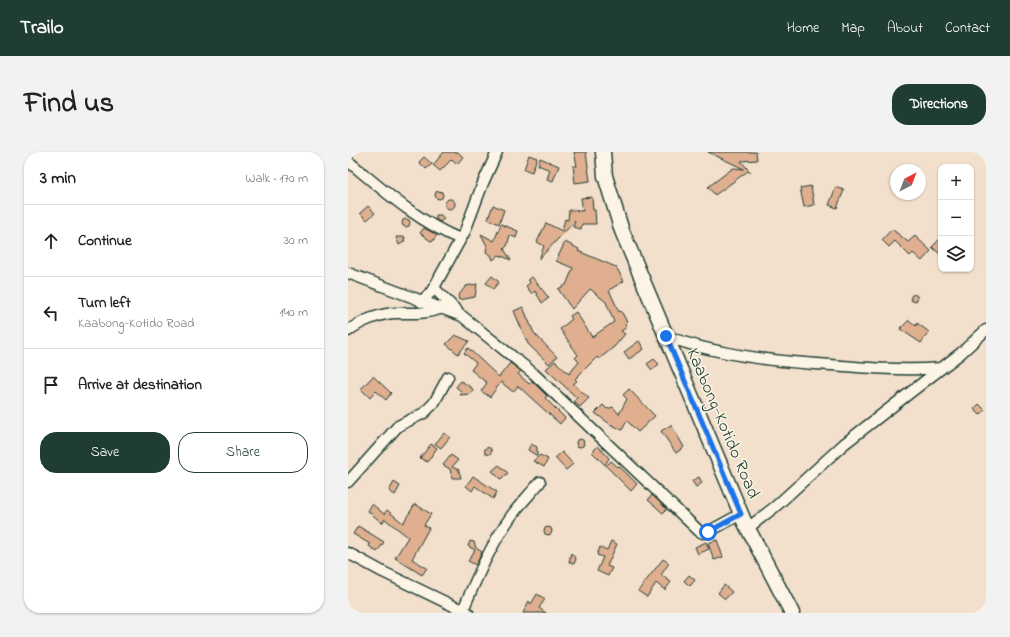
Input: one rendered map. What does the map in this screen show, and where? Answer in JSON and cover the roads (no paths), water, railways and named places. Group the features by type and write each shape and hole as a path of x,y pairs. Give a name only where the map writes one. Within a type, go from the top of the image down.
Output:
{"main road":[{"name":"Kaabong-Kotido Road","path":"603,152 605,176 622,231 741,514 792,613"}],"street":[{"path":"421,302 434,288 465,231 483,183 497,152"},
{"path":"348,161 415,215 460,239"},
{"path":"348,273 393,289 421,302 443,308 462,316"},
{"path":"434,288 462,316 533,373 699,531 703,533 708,532 741,514"},
{"path":"348,331 362,322 381,316 396,313 430,313 443,308"},
{"path":"748,528 776,506 844,444 941,368 986,330"},
{"path":"666,336 685,344 786,363 912,370 941,368"},
{"path":"348,482 398,426 424,413 434,403 448,377"},
{"path":"348,553 383,572 466,612 480,571 496,540 513,514 540,482"}]}
